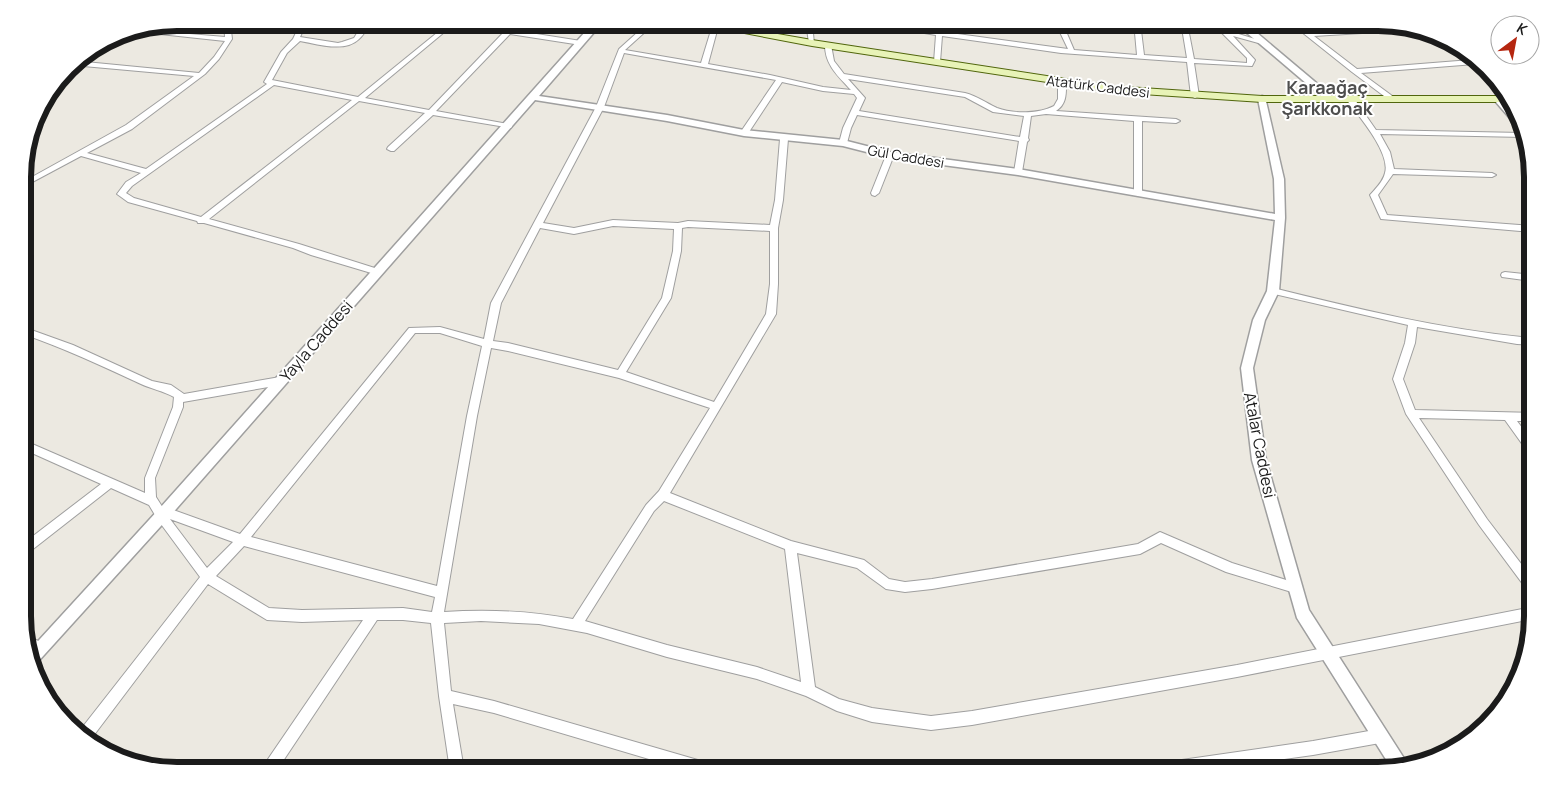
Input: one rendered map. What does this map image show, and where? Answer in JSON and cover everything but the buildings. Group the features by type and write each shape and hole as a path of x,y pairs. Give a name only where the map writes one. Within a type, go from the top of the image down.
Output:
{"main road":[{"name":"Atatürk Caddesi","path":"744,31 1062,82 1195,96 1392,100 1498,99"}],"street":[{"path":"32,180 129,126 200,76 217,58 229,39 228,31"},
{"path":"298,39 296,36 299,31"},
{"path":"362,31 356,39 338,45 298,39 288,47 268,82 508,126"},
{"path":"201,221 360,99 439,31"},
{"path":"501,31 582,43"},
{"name":"Yayla Caddesi","path":"36,654 508,126 577,45 582,43 592,31"},
{"path":"456,762 437,618 472,416 496,303 600,107 621,51 642,31"},
{"path":"704,66 714,31"},
{"path":"810,31 812,43"},
{"path":"924,31 1072,52 1252,64 1250,57 1225,32"},
{"path":"1063,31 1072,52"},
{"path":"1138,31 1141,56"},
{"path":"1186,31 1195,96"},
{"path":"1222,31 1262,42"},
{"path":"1249,31 1330,99"},
{"path":"1303,31 1392,100"},
{"path":"1307,34 1367,31"},
{"path":"391,149 430,113 508,32"},
{"path":"155,33 229,39"},
{"path":"938,33 938,62"},
{"path":"828,45 826,55 841,76 861,98 843,143"},
{"path":"621,51 841,92 857,92"},
{"path":"87,63 200,76"},
{"path":"1354,71 1467,63"},
{"path":"841,76 965,95 978,98 995,110 1028,114 1046,112 1176,121"},
{"path":"744,133 780,80"},
{"path":"274,82 129,184 121,194 130,200 296,246 378,272"},
{"path":"1046,112 1057,108 1062,99 1062,82"},
{"name":"Gül Caddesi","path":"532,97 784,139 843,143 890,155 1018,172 1280,218"},
{"name":"Atalar Caddesi","path":"1262,98 1279,179 1280,218 1272,291 1259,320 1248,368 1249,394 1259,460 1302,613 1326,654 1396,760"},
{"path":"1350,99 1390,159 1390,171 1374,195 1384,217 1524,228"},
{"path":"1498,99 1507,109"},
{"path":"854,112 1024,140"},
{"path":"1018,172 1028,114"},
{"path":"1138,118 1138,193"},
{"path":"1373,132 1517,135"},
{"path":"576,625 650,508 662,496 771,314 774,284 774,228 779,200 784,139"},
{"path":"82,154 147,172"},
{"path":"875,192 890,155"},
{"path":"1390,171 1492,175"},
{"path":"539,225 574,230 613,223 774,228"},
{"path":"620,374 666,298 677,251 678,226"},
{"path":"1505,275 1524,277"},
{"path":"1272,291 1331,306 1413,323 1503,340 1524,341"},
{"path":"1413,323 1410,343 1398,379 1411,414 1483,522 1524,576"},
{"path":"88,732 207,577 242,540 412,330 440,330 487,344 508,347 620,374 715,406"},
{"path":"32,333 70,347 150,384 175,390 179,394 178,407 150,478 151,498 207,577 267,614 302,616 403,614 437,618 481,615 539,618 576,625 667,651 757,673 809,690 837,705 872,716 931,723 1073,701 1524,615"},
{"path":"179,399 280,381"},
{"path":"1411,414 1524,417"},
{"path":"1508,416 1524,438"},
{"path":"31,447 154,502"},
{"path":"31,544 110,483"},
{"path":"662,496 790,546 853,561 868,568 886,584 905,587 1140,549 1160,537 1230,568 1294,588"},
{"path":"163,514 242,540 442,592"},
{"path":"790,546 809,690"},
{"path":"274,762 374,614"},
{"path":"34,645 42,648"},
{"path":"446,696 494,707 679,762"},
{"path":"1222,761 1380,736"}],"district":[{"name":"Karaağaç Şarkkonak","path":"1327,97"}]}
